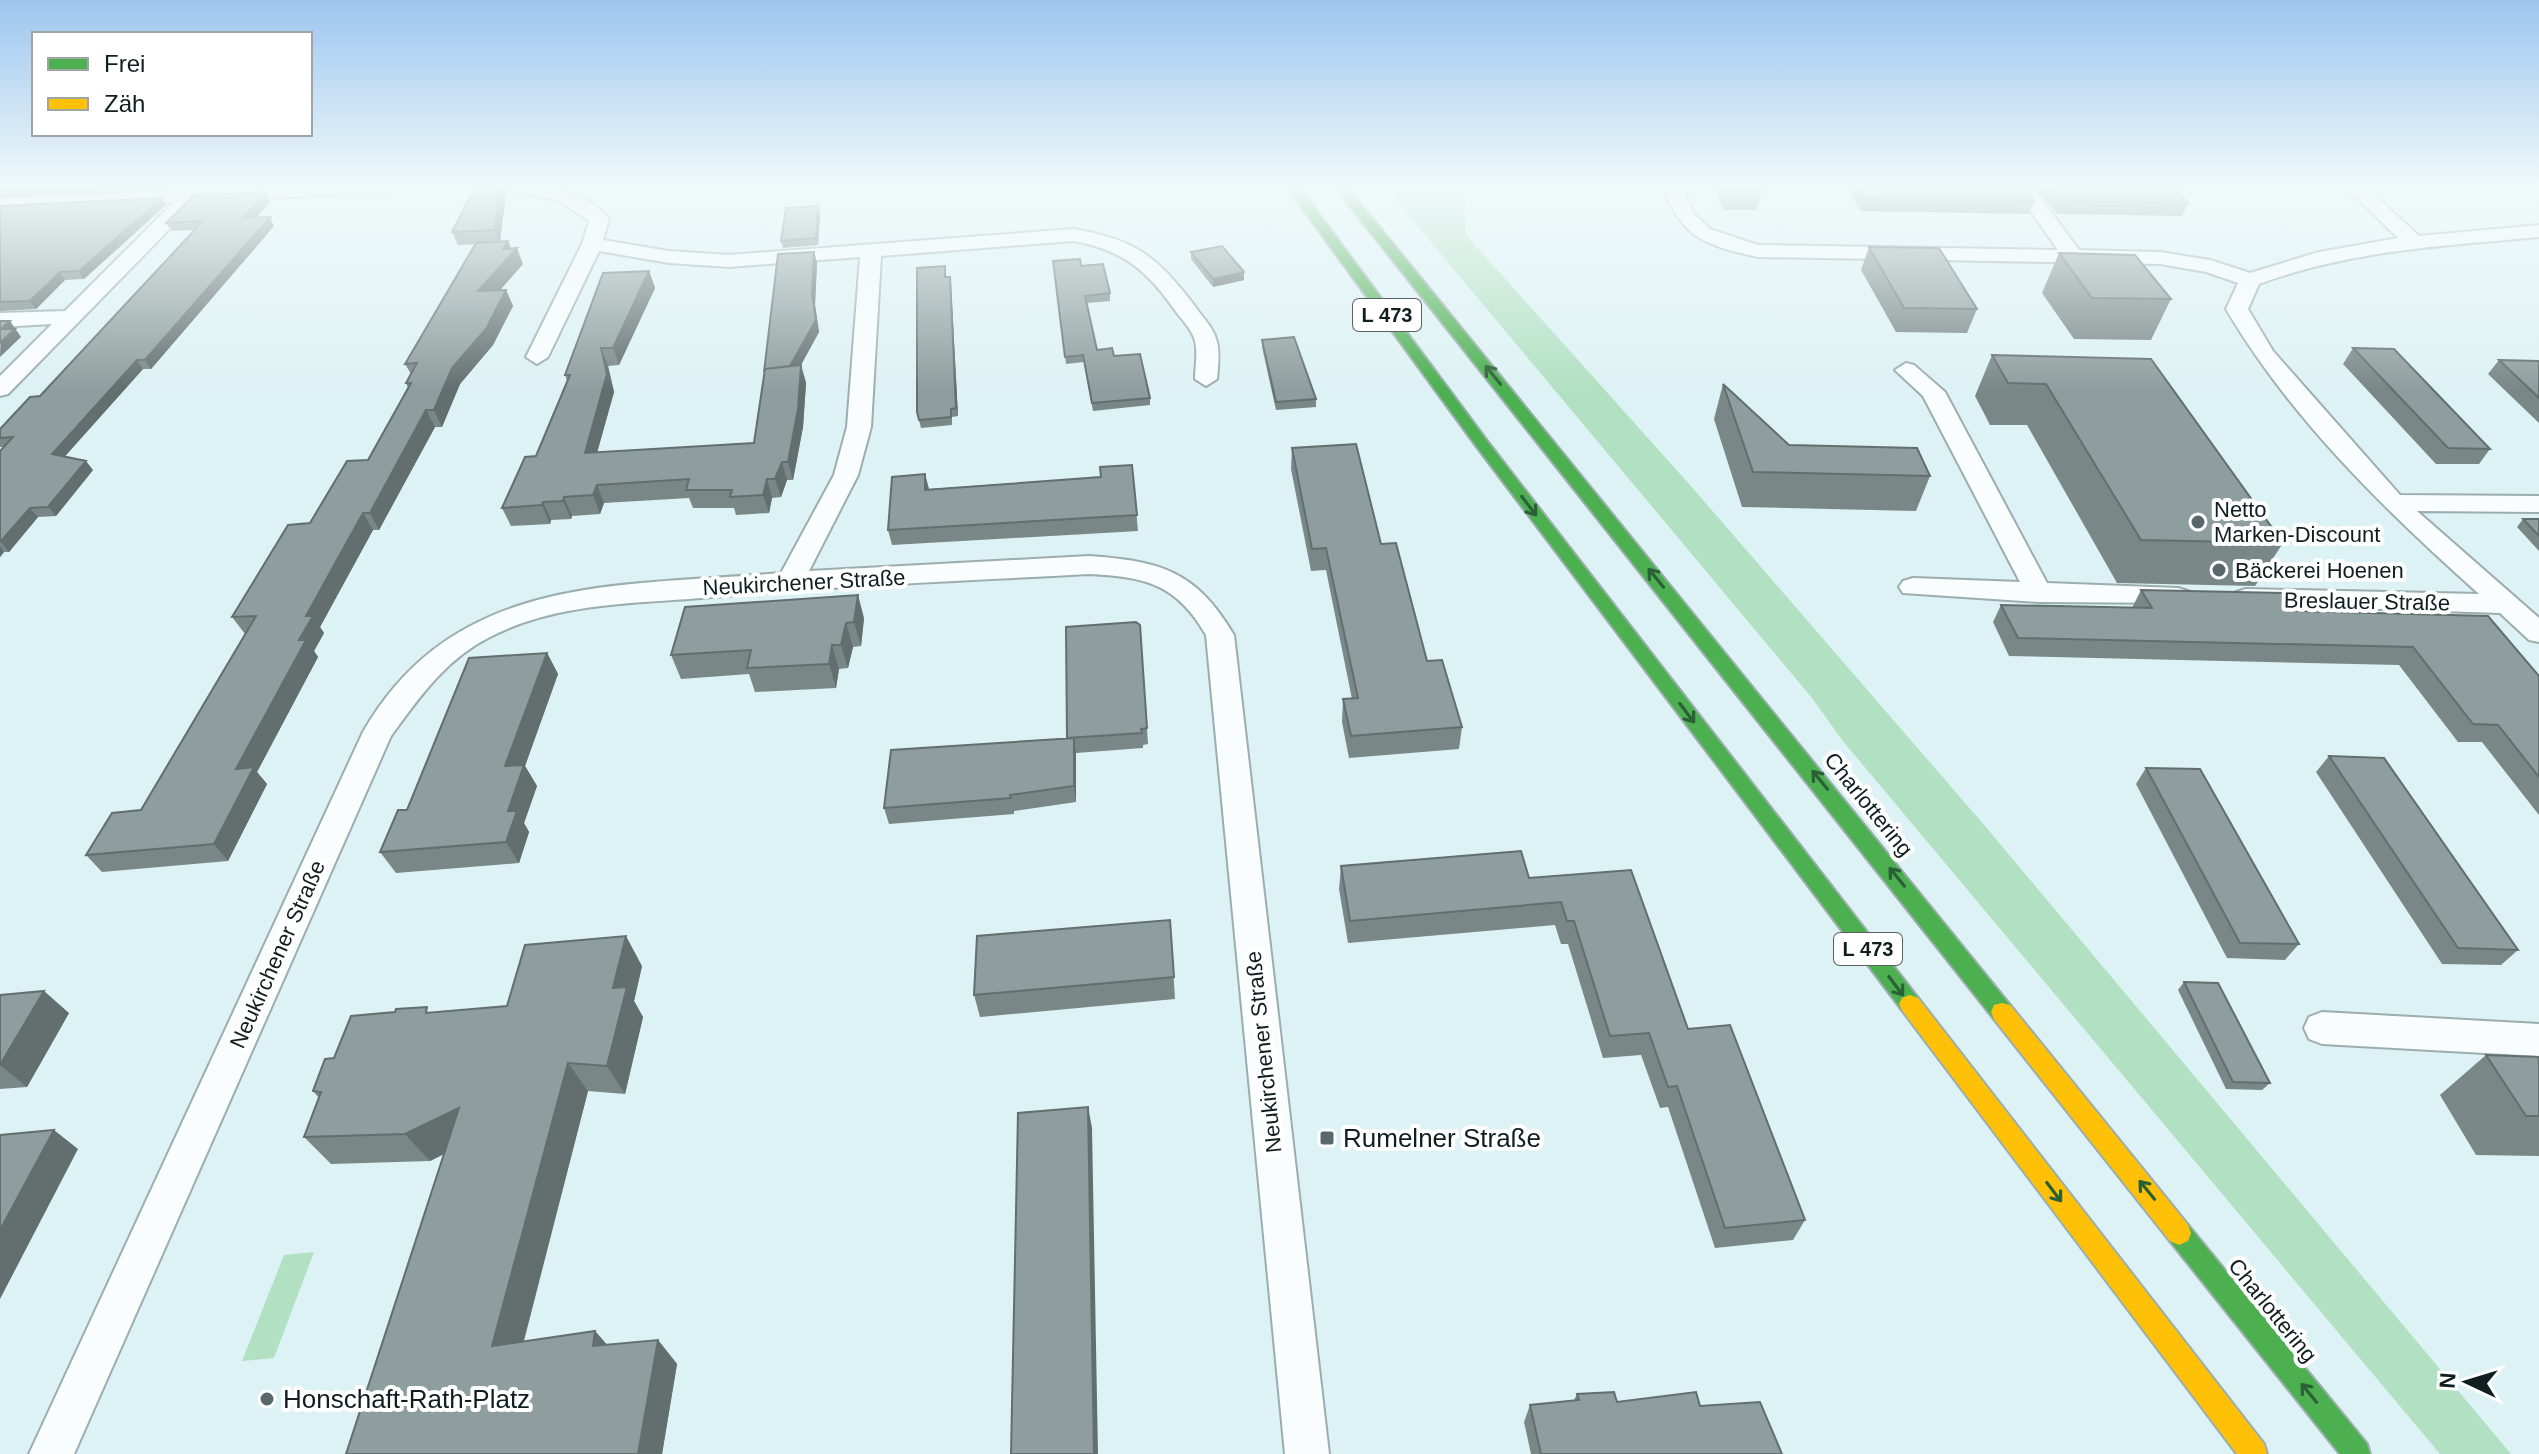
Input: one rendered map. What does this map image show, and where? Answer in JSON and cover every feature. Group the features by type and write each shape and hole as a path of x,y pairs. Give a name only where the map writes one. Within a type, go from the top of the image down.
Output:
{"highway":[{"path":"1321,254 1333,274"},
{"name":"L 473","path":"1333,254 2254,1454"},
{"name":"Charlottering","path":"1395,254 2357,1454"},
{"path":"1397,360 1482,444"}],"street":[{"path":"0,389 133,254"},
{"path":"537,357 587,254"},
{"path":"650,254 729,261 842,254"},
{"path":"790,581 846,475 859,427 871,254"},
{"path":"1136,254 1157,271 1206,339 1206,379"},
{"path":"1938,254 2160,258 2210,266 2250,280 2285,265 2355,254"},
{"name":"Breslauer Straße","path":"2250,280 2237,309 2264,354 2393,503 2539,633"},
{"path":"0,320 70,317"},
{"path":"1906,370 1933,392 2039,593"},
{"path":"2393,503 2539,504"},
{"name":"Neukirchener Straße","path":"51,1454 378,732 433,663 470,634 535,609 570,600 790,581 1089,565 1130,567 1162,576 1188,590 1205,607 1220,635 1307,1454"},
{"name":"Breslauer Straße","path":"1913,587 2504,604"},
{"path":"2322,1028 2539,1040"}],"green space":[{"path":"1441,254 1483,254 1690,485 1985,826 2511,1454 2440,1454 1842,740 1812,698"},
{"path":"314,1252 274,1358 242,1361 284,1255"}],"building":[{"path":"0,254 98,254 79,271 60,272 30,301 0,302"},
{"path":"172,254 238,254 145,360 137,360 52,454 86,461 48,507 30,508 0,542 0,451 13,437 0,438 0,429 30,397 40,396"},
{"path":"470,254 512,254 478,291 506,290 486,329 452,368 434,410 426,410 370,513 363,513 306,616 313,616 299,640 306,640 236,769 254,767 214,844 86,855 112,813 141,810 256,616 232,617 288,525 310,523 347,461 368,460 411,383 406,383 417,363 405,364"},
{"path":"778,254 814,254 812,293 816,320 790,366 765,369 764,372"},
{"path":"1193,254 1229,254 1244,272 1213,279"},
{"path":"1873,254 1943,254 1977,309 1904,308"},
{"path":"2060,254 2135,255 2171,299 2092,298"},
{"path":"1080,259 1081,266 1103,264 1110,293 1085,296 1097,350 1112,348 1114,356 1140,354 1150,398 1092,403 1083,355 1065,357 1053,261"},
{"path":"945,266 945,277 950,277 956,408 951,409 951,417 919,420 917,268"},
{"path":"649,271 613,348 601,348 607,374 585,453 754,443 765,369 801,365 798,409 788,462 782,462 775,479 767,479 763,495 730,497 732,490 686,490 689,479 597,485 593,495 564,497 563,501 543,502 542,505 502,508 525,457 536,456 570,375 565,375 603,273"},
{"path":"0,321 10,321 1,329 15,329 0,343"},
{"path":"1294,337 1316,399 1276,402 1262,340"},
{"path":"2353,348 2394,349 2490,449 2448,448"},
{"path":"1992,355 2151,359 2283,543 2141,540 2046,384 2008,383"},
{"path":"2499,360 2538,361 2539,398"},
{"path":"1723,384 1789,445 1917,448 1930,476 1753,472"},
{"path":"1356,444 1381,544 1396,543 1427,661 1442,660 1462,727 1351,736 1343,699 1358,698 1326,548 1312,549 1292,448"},
{"path":"1132,465 1137,515 888,530 892,477 925,474 925,490 1101,477 1100,467"},
{"path":"2523,519 2539,519 2539,536"},
{"path":"2141,590 2283,593 2296,611 2488,616 2539,676 2539,777 2498,725 2473,724 2413,647 2018,638 2001,605 2152,608"},
{"path":"858,595 854,622 846,623 841,645 832,645 829,664 747,668 751,650 671,655 685,607"},
{"path":"1136,622 1140,625 1147,728 1141,729 1142,733 1067,738 1066,627"},
{"path":"547,653 505,766 524,765 508,811 517,811 506,842 380,852 398,810 407,810 469,658"},
{"path":"1074,738 1074,786 1010,795 1011,798 884,808 891,750"},
{"path":"2329,756 2384,758 2518,950 2458,948"},
{"path":"2146,768 2200,769 2299,944 2240,943"},
{"path":"1521,851 1529,878 1631,870 1688,1029 1730,1025 1805,1220 1725,1228 1677,1086 1668,1087 1649,1033 1610,1036 1574,921 1567,921 1561,902 1350,921 1341,866"},
{"path":"1170,920 1174,977 974,995 977,936"},
{"path":"626,936 613,988 627,987 607,1066 568,1063 492,1346 595,1331 593,1346 658,1340 638,1454 346,1454 459,1108 405,1134 304,1137 321,1092 313,1091 325,1059 334,1058 351,1016 427,1007 426,1013 507,1006 525,945"},
{"path":"2184,982 2218,983 2270,1083 2233,1082"},
{"path":"44,991 0,1065 0,995"},
{"path":"2486,1055 2539,1057 2539,1116 2526,1116"},
{"path":"1088,1107 1094,1454 1011,1454 1018,1113"},
{"path":"54,1130 0,1230 0,1135"},
{"path":"1614,1392 1617,1402 1696,1392 1700,1406 1760,1402 1782,1454 1541,1454 1530,1405 1579,1400 1577,1394"}],"traffic: fast":[{"path":"1342,254 1482,444 1910,1004"},
{"path":"1394,254 2002,1012"},
{"path":"2179,1233 2357,1454"}],"traffic: slow":[{"path":"1910,1004 2254,1454"},
{"path":"2002,1012 2179,1233"}],"place":[{"name":"Netto Marken-Discount","path":"2198,522"},
{"name":"Bäckerei Hoenen","path":"2219,570"},
{"name":"Rumelner Straße","path":"1327,1138"},
{"name":"Honschaft-Rath-Platz","path":"267,1399"}]}
